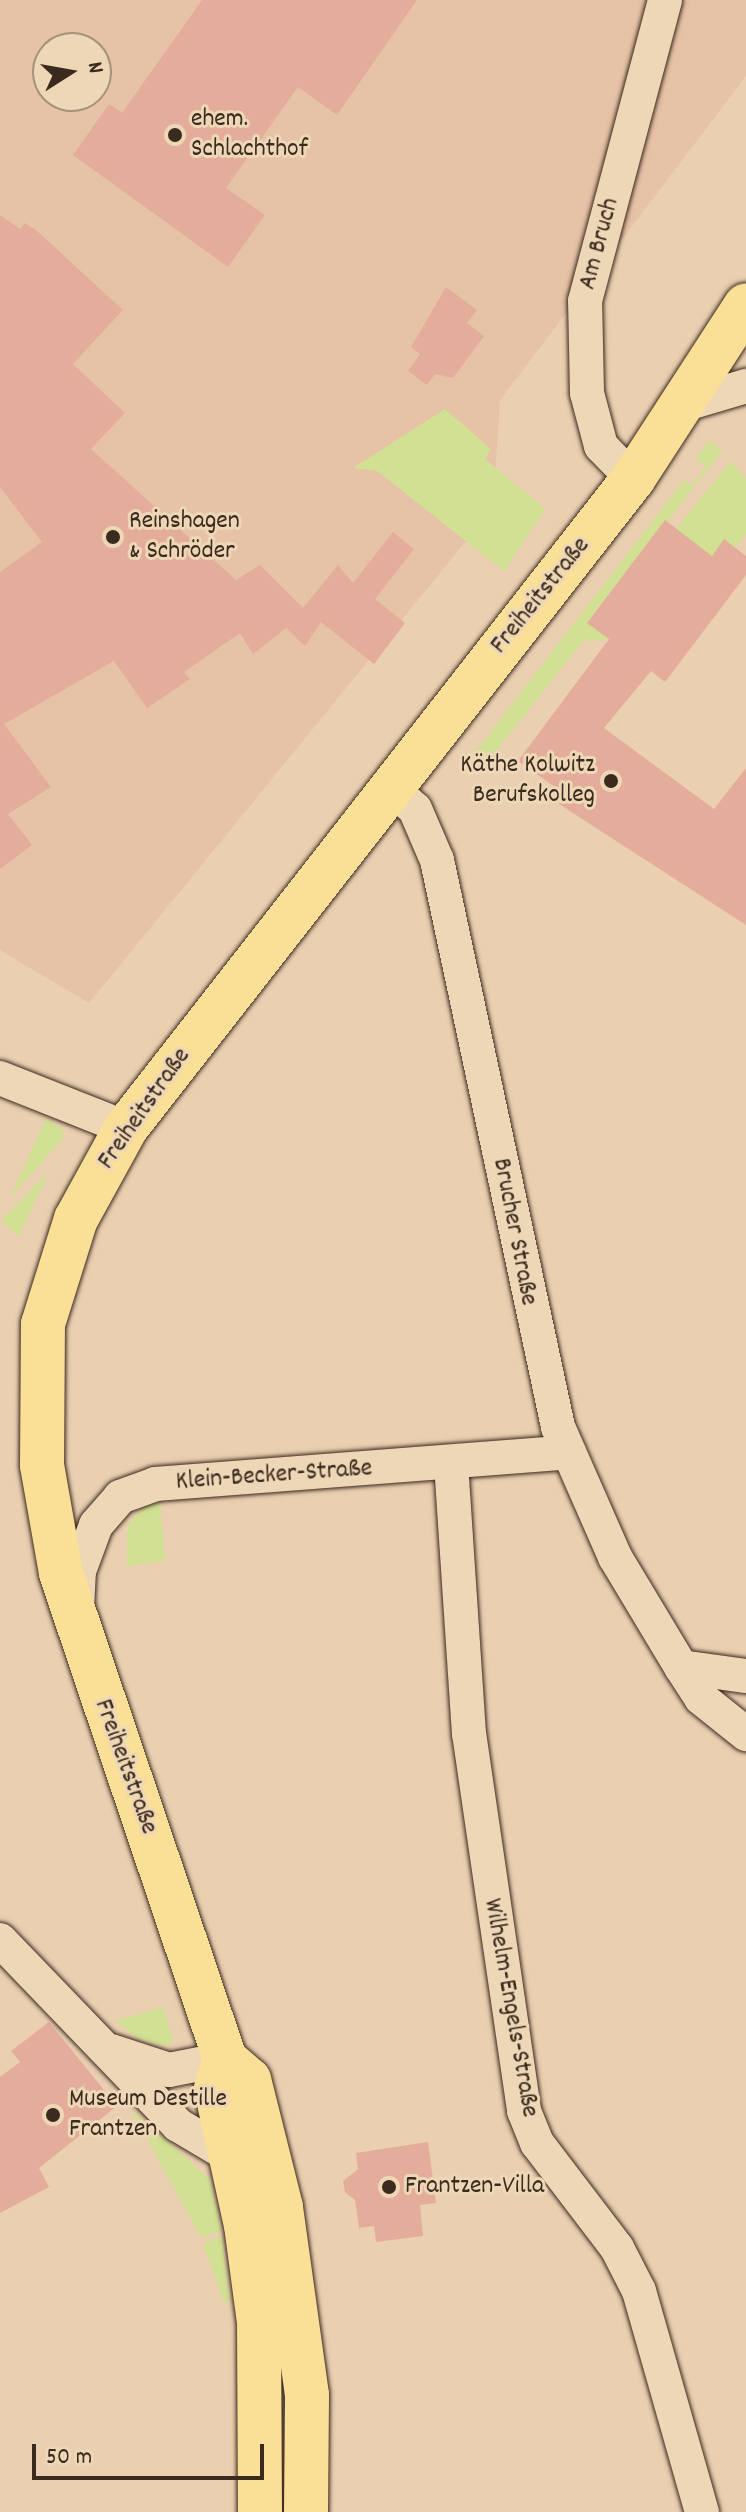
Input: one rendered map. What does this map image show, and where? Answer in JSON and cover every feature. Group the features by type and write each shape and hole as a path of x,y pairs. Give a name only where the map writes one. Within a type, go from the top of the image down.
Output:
{"main road":[{"name":"Freiheitstraße","path":"306,2512 307,2395 290,2252 249,2080 225,2059 75,1625 42,1465 43,1324 76,1219 126,1128 388,785 633,479 746,305"},
{"name":"Freiheitstraße","path":"225,2059 216,2089 232,2157 259,2322 260,2512"}],"street":[{"name":"Am Bruch","path":"633,479 601,446 587,393 585,301 665,0"},
{"path":"682,405 746,386"},
{"name":"Brucher Straße","path":"388,785 415,809 437,860 542,1371 569,1452 615,1557 681,1667 701,1698 746,1734"},
{"path":"0,1078 126,1128"},
{"name":"Klein-Becker-Straße","path":"75,1625 79,1571 96,1525 120,1497 156,1484 569,1452"},
{"name":"Wilhelm-Engels-Straße","path":"451,1463 471,1748 524,2111 537,2143 617,2248 639,2291 702,2512"},
{"path":"681,1667 746,1676"},
{"path":"0,1940 111,2051 178,2125 232,2157"},
{"path":"111,2051 169,2070 225,2059"}],"shaded area":[{"path":"0,0 746,0 746,76 500,400 493,508 89,1003 0,950"}],"green space":[{"path":"445,409 491,449 485,459 545,509 504,571 377,471 353,468"},
{"path":"709,440 722,451 588,623 609,639 583,641 482,769 466,764 684,480 693,486 705,465 696,460"},
{"path":"731,461 746,478 746,535 735,548 724,540 712,556 676,529"},
{"path":"46,1118 63,1129 63,1139 10,1198"},
{"path":"47,1176 19,1236 1,1221"},
{"path":"160,1501 165,1561 127,1566 127,1525 145,1506"},
{"path":"163,2007 173,2039 168,2046 138,2039 115,2021"},
{"path":"131,2109 210,2179 221,2231 201,2238"},
{"path":"222,2236 229,2301 224,2303 203,2243"}],"building":[{"name":"ehem. Schlachthof","path":"202,0 417,0 337,115 298,87 226,188 265,215 228,267 73,155 103,112 112,112 112,106 122,113"},
{"name":"Reinshagen & Schröder","path":"0,215 20,229 25,223 37,231 123,310 73,364 125,413 91,449 236,580 260,565 303,608 338,565 353,583 393,532 414,549 375,599 405,623 374,664 321,622 305,646 286,628 253,654 240,633 184,672 190,679 147,708 114,661 4,724 51,787 8,814 32,845 0,869 0,572 42,542 0,487"},
{"path":"446,287 477,310 467,323 484,336 453,378 435,374 427,385 408,371 420,354 411,347"},
{"name":"Käthe Kolwitz Berufskolleg","path":"665,520 712,556 724,539 746,556 746,575 665,682 651,671 604,728 714,809 746,768 746,925 559,804 565,794 518,761 609,639 587,623"},
{"name":"Museum Destille Frantzen","path":"49,2022 117,2106 39,2168 49,2187 0,2213 0,2077 20,2062 11,2051"},
{"name":"Frantzen-Villa","path":"428,2142 436,2203 420,2205 423,2236 376,2242 374,2226 359,2228 355,2200 345,2192 343,2181 358,2169 356,2153"}],"place":[{"name":"ehem. Schlachthof","path":"175,135"},
{"name":"Reinshagen & Schröder","path":"113,537"},
{"name":"Käthe Kolwitz Berufskolleg","path":"611,781"},
{"name":"Museum Destille Frantzen","path":"53,2115"},
{"name":"Frantzen-Villa","path":"389,2187"}]}
